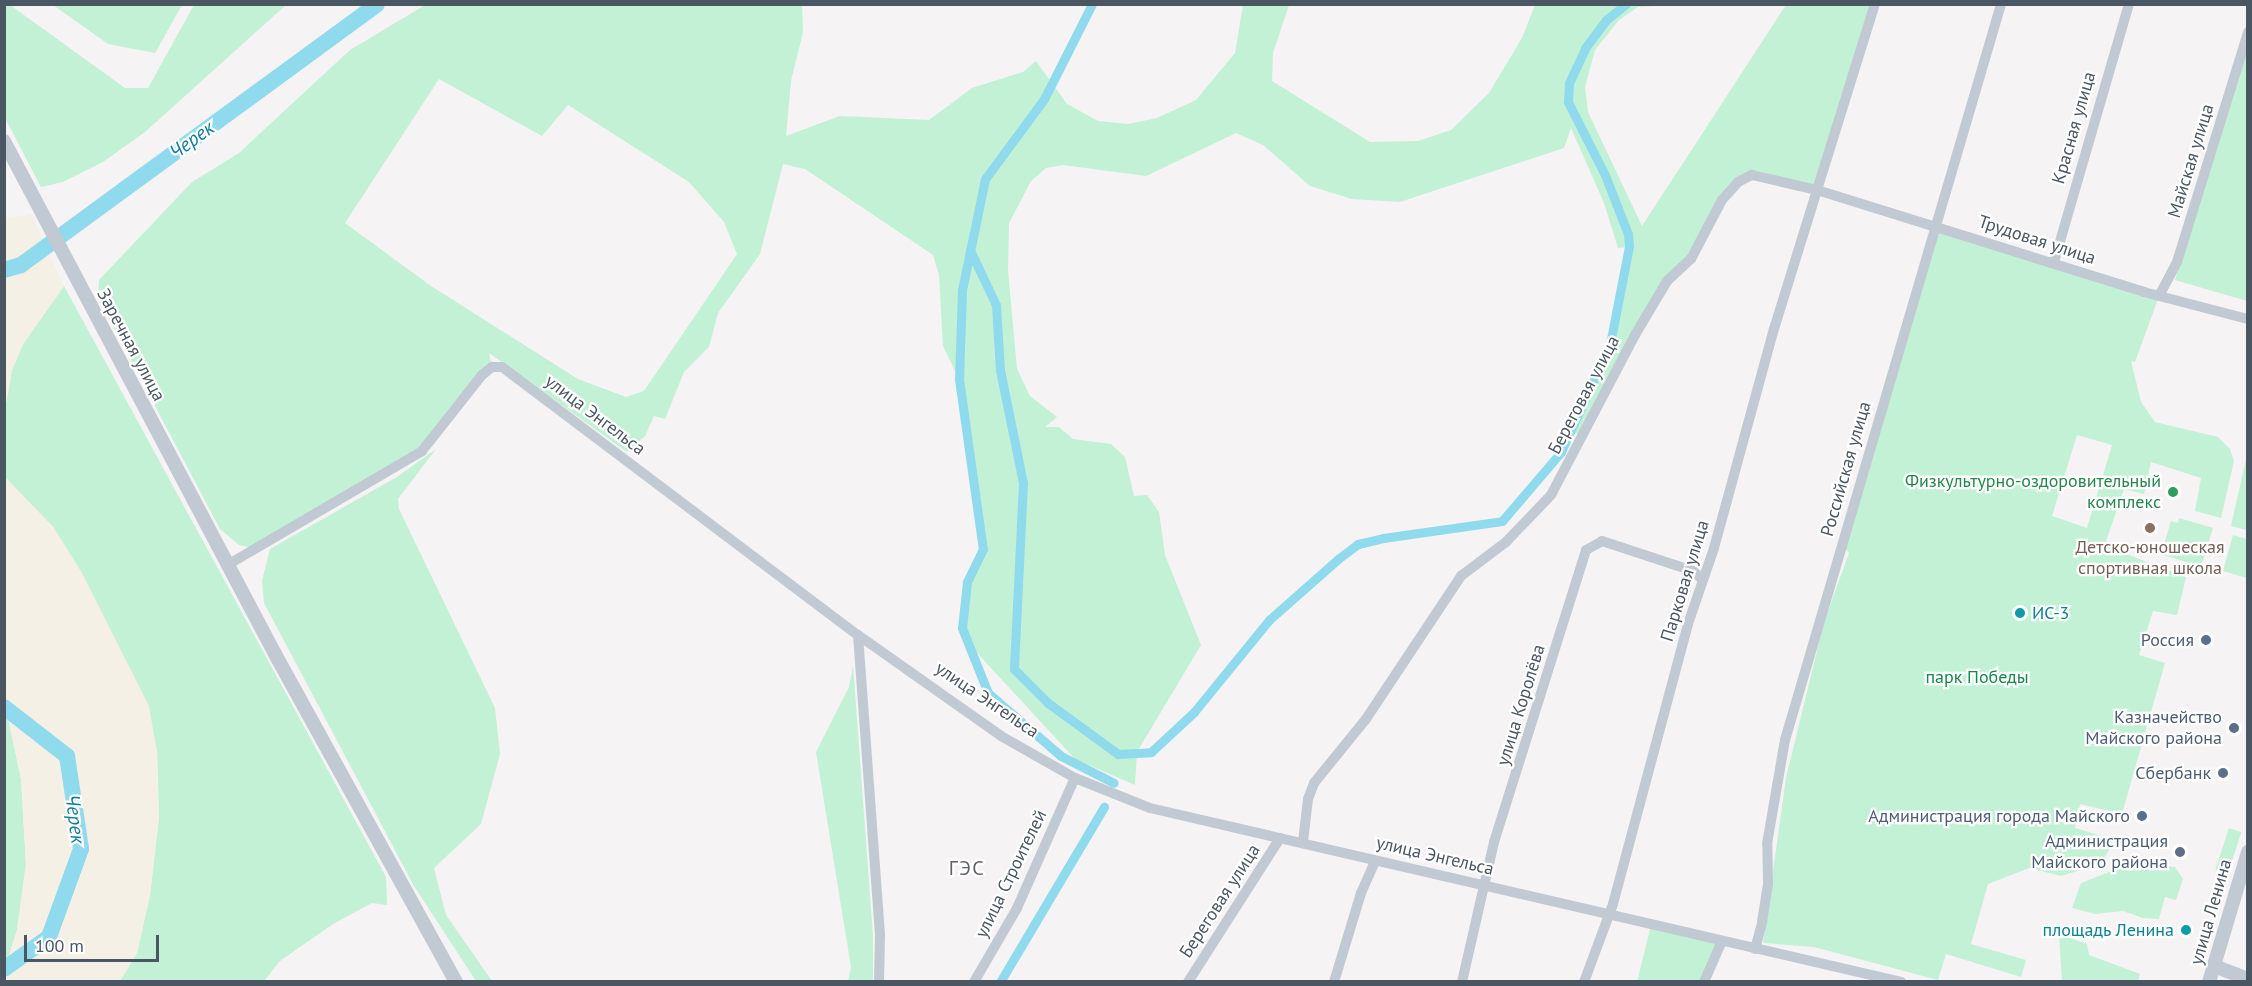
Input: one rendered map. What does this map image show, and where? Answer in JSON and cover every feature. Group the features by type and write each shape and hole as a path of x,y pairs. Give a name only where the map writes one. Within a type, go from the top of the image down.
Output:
{"street":[{"path":"1817,190 1875,4"},
{"name":"Российская улица","path":"1755,949 1764,913 1767,844 1785,740 1847,520 1872,453 1882,404 1927,264 1934,224 2001,4"},
{"name":"Красная улица","path":"2054,262 2129,4"},
{"name":"Майская улица","path":"2159,296 2177,262 2247,32"},
{"name":"Заречная улица","path":"4,141 420,922 456,981"},
{"name":"Береговая улица","path":"1303,842 1308,799 1314,783 1366,719 1461,576 1506,542 1551,495 1635,335 1667,281 1691,259 1722,200 1738,182 1752,175 1817,190"},
{"name":"Трудовая улица","path":"1817,190 1934,224 2159,296 2247,319"},
{"name":"Парковая улица","path":"1584,981 1623,870 1774,329 1817,190"},
{"name":"улица Энгельса","path":"229,564 422,451 482,375 492,367 502,367 858,635 1001,736 1075,778 1150,808 1303,842 1376,862 1901,981"},
{"name":"улица Королёва","path":"1462,981 1494,842 1586,550 1602,541 1693,571"},
{"path":"1703,580 1693,571 1708,564"},
{"path":"858,635 880,935 879,981"},
{"name":"улица Строителей","path":"974,981 1017,908 1075,778"},
{"name":"Береговая улица","path":"1188,981 1280,838"},
{"name":"улица Ленина","path":"2209,981 2247,852"},
{"path":"1334,981 1361,893 1376,862"},
{"path":"1704,981 1722,941"},
{"path":"2214,966 2247,979"}],"green space":[{"path":"5,4 10,5 125,88 148,88 194,5 286,5 145,132 103,162 63,182 41,187 5,118"},
{"path":"53,5 182,5 155,53 108,44"},
{"path":"425,5 802,5 803,32 791,81 786,136 840,116 929,120 972,88 1023,72 1036,61 1067,104 1098,121 1128,124 1157,118 1196,100 1235,53 1243,5 1289,5 1273,53 1272,81 1370,142 1418,141 1451,130 1489,93 1522,38 1535,5 1671,5 1638,7 1619,20 1595,50 1585,87 1588,112 1642,226 1786,5 1875,5 1817,190 1763,174 1738,182 1696,250 1674,273 1584,436 1571,432 1610,344 1629,247 1618,248 1604,203 1571,128 1564,148 1400,202 1352,199 1310,186 1263,145 1236,133 1146,176 1063,165 1046,168 1031,181 1009,223 1008,270 1017,369 1030,396 1057,417 1045,427 1059,427 1073,439 1111,444 1125,457 1134,496 1147,495 1159,512 1165,555 1201,645 1137,752 1135,785 1075,759 968,643 962,628 967,582 983,549 959,379 943,346 939,275 933,255 805,169 783,164 760,254 718,313 709,347 684,372 665,419 654,416 645,436 627,452 489,353 492,367 422,451 256,549 239,545 220,529 98,298 99,280 192,182 239,153 350,50","holes":["439,79 542,136 568,105 689,182 724,222 737,254 644,391 626,397 578,379 431,286 345,223"]},
{"path":"2247,37 2247,301 2175,280"},
{"name":"парк Победы","path":"1934,231 2159,296 2135,362 2131,361 2141,402 2155,422 2218,437 2230,449 2234,461 2221,518 2195,511 2201,478 2151,462 2144,494 2124,489 2106,541 2121,552 2186,577 2177,615 2153,611 2139,655 2165,663 2122,814 2080,804 2075,828 2116,840 2104,858 2081,870 2061,876 2029,868 1988,884 1971,944 2026,960 2021,977 1946,954 1938,980 1814,947 1763,943 1786,778 1824,622 1849,553 1841,544","holes":["2077,435 2112,445 2087,528 2052,516"]},
{"path":"64,286 386,877 387,905 372,903 333,924 280,961 264,981 120,981 137,953 150,895 159,817 157,752 54,528 5,477 5,409 12,370 23,344"},
{"path":"436,449 398,499 399,509 495,708 500,754 481,824 434,868 446,915 492,981 476,981 414,886 264,603 262,581 270,549 397,477"},
{"path":"2247,455 2247,530 2231,526"},
{"path":"2179,518 2213,528 2201,567 2161,554 2171,521 2178,523"},
{"path":"2233,535 2247,539 2247,578 2223,571"},
{"path":"853,665 873,936 873,981 848,981 851,967 816,752 849,687"},
{"path":"4,699 21,779 26,864 17,930 5,968"},
{"path":"2229,828 2241,832 2228,874 2215,870"},
{"path":"2135,862 2175,867 2183,879 2176,900 2165,897 2159,919 2143,918 2123,911 2095,914 2072,908 2081,883"},
{"path":"1651,925 1722,941 1704,981 1637,982"},
{"path":"2059,934 2087,944 2089,955 2140,974 2138,981 2062,981"}],"sand":[{"path":"31,214 64,286 23,344 12,370 5,409 5,218"},
{"path":"4,477 54,528 82,573 149,706 157,752 159,817 150,895 137,953 120,981 5,981 5,968 17,930 26,864 21,779 4,699"}],"waterway":[{"name":"Черек","path":"4,270 21,265 377,4"},
{"path":"1092,4 1044,99 985,179 962,290 959,379 983,549 967,582 962,628 988,693 1061,756 1114,783"},
{"path":"970,250 996,305 1000,370 1023,483 1014,669 1048,703 1118,754 1151,752 1194,712 1269,620 1358,544 1383,538 1502,521 1561,452 1610,344 1629,246 1628,234 1605,175 1568,102 1569,83 1585,48 1606,20 1626,4"},
{"name":"Черек","path":"4,707 67,756 81,849 49,937 4,969"},
{"path":"1000,982 1104,807"}],"place":[{"name":"Физкультурно-оздоровительный комплекс","path":"2173,492"},
{"name":"Детско-юношеская спортивная школа","path":"2150,528"},
{"name":"ИС-3","path":"2020,613"},
{"name":"Россия","path":"2206,640"},
{"name":"Казначейство Майского района","path":"2234,728"},
{"name":"Сбербанк","path":"2223,773"},
{"name":"Администрация города Майского","path":"2142,816"},
{"name":"Администрация Майского района","path":"2180,852"},
{"name":"площадь Ленина","path":"2186,930"}],"district":[{"name":"ГЭС","path":"967,868"}]}
